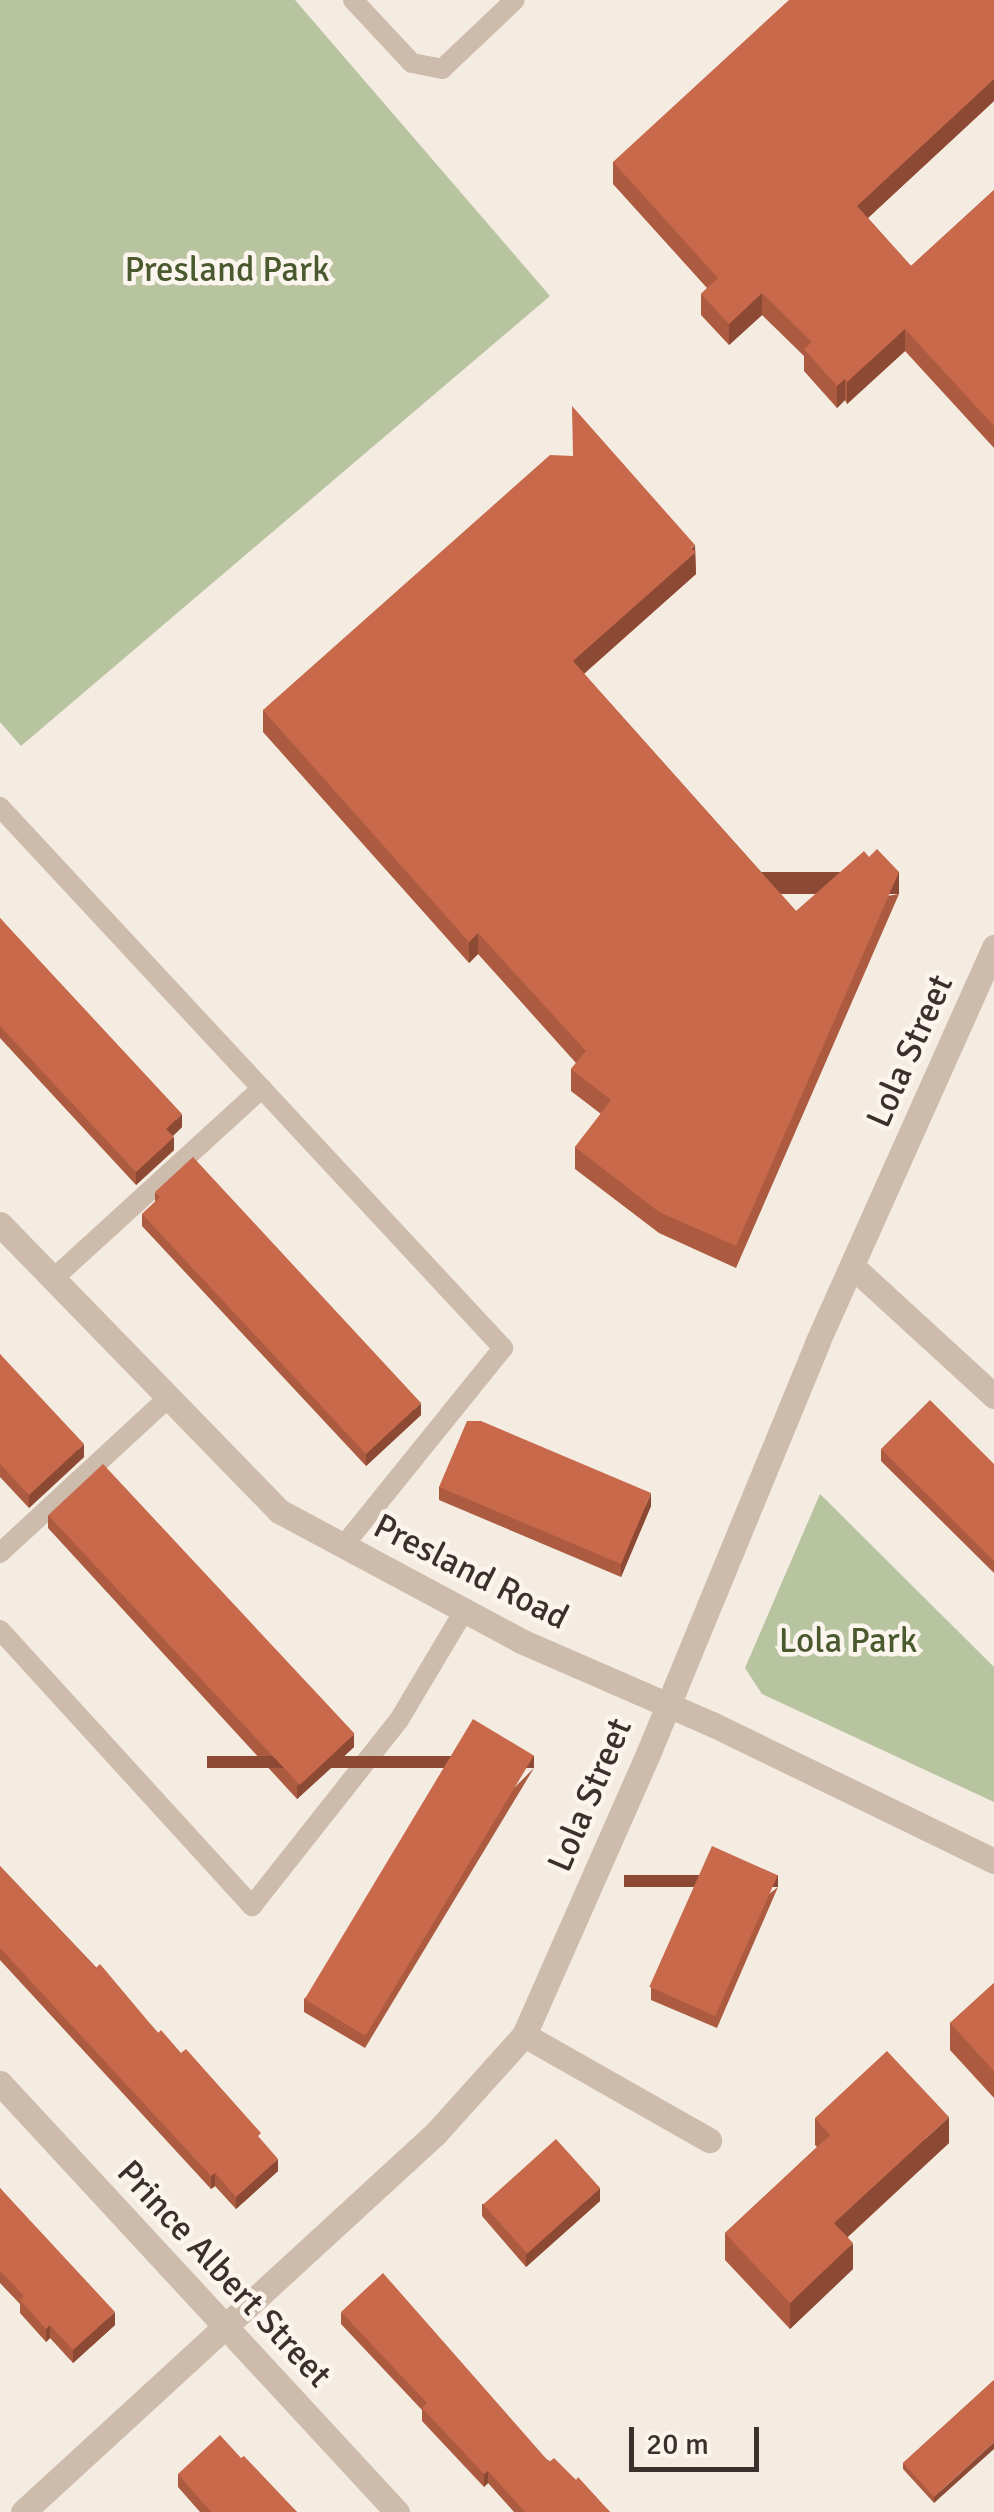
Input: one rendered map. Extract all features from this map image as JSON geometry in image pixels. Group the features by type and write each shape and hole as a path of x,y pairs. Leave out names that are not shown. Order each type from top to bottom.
{"street":[{"name":"Lola Street","path":"23,2512 435,2134 524,2034 852,1266 988,980 994,947"},
{"name":"Presland Road","path":"0,1224 278,1510 521,1641 668,1704 994,1861"},
{"path":"852,1266 994,1396"},
{"path":"524,2034 709,2140"},
{"name":"Prince Albert Street","path":"0,2084 397,2512"}],"lane":[{"path":"352,0 412,63 442,69 515,0"},
{"path":"0,807 503,1348 343,1546"},
{"path":"53,1278 262,1088"},
{"path":"0,1553 168,1398"},
{"path":"0,1630 252,1906 399,1720 464,1611"}],"green space":[{"name":"Presland Park","path":"0,0 295,0 550,296 21,746 0,722"},
{"name":"Lola Park","path":"820,1494 994,1667 994,1802 762,1694 745,1668"}],"building":[{"path":"789,0 994,0 994,79 857,206 911,266 994,190 994,426 905,329 847,382 845,379 837,386 804,349 812,342 762,293 729,324 701,294 718,278 613,162"},
{"path":"572,406 695,545 691,548 696,552 573,661 796,911 864,851 869,857 877,849 899,872 736,1246 659,1212 575,1147 611,1100 571,1069 586,1051 478,933 469,942 263,710 550,455 573,456"},
{"path":"0,918 182,1114 166,1129 174,1137 136,1172 0,1026"},
{"path":"193,1157 421,1403 366,1454 142,1214 160,1197 155,1192"},
{"path":"0,1354 84,1444 29,1495 0,1464"},
{"path":"930,1400 994,1464 994,1561 881,1449"},
{"path":"467,1421 481,1421 651,1493 621,1564 439,1487"},
{"path":"103,1464 355,1734 300,1785 48,1515"},
{"path":"473,1719 534,1756 365,2036 305,1999"},
{"path":"712,1846 778,1875 715,2016 649,1987"},
{"path":"0,1866 96,1968 100,1964 158,2033 161,2030 181,2053 186,2049 261,2133 258,2136 278,2159 236,2197 215,2173 211,2176 0,1948"},
{"path":"994,1983 994,2071 950,2023"},
{"path":"887,2051 949,2117 834,2223 853,2243 790,2303 725,2233 830,2135 815,2118"},
{"path":"556,2139 600,2188 527,2254 483,2205"},
{"path":"0,2188 115,2312 73,2350 50,2325 46,2329 20,2300 24,2296 0,2271"},
{"path":"383,2273 549,2462 554,2458 576,2480 578,2477 610,2512 525,2512 488,2471 484,2474 422,2408 427,2403 341,2312"},
{"path":"994,2380 994,2442 934,2497 903,2463"},
{"path":"220,2435 297,2512 211,2512 178,2474"}]}
